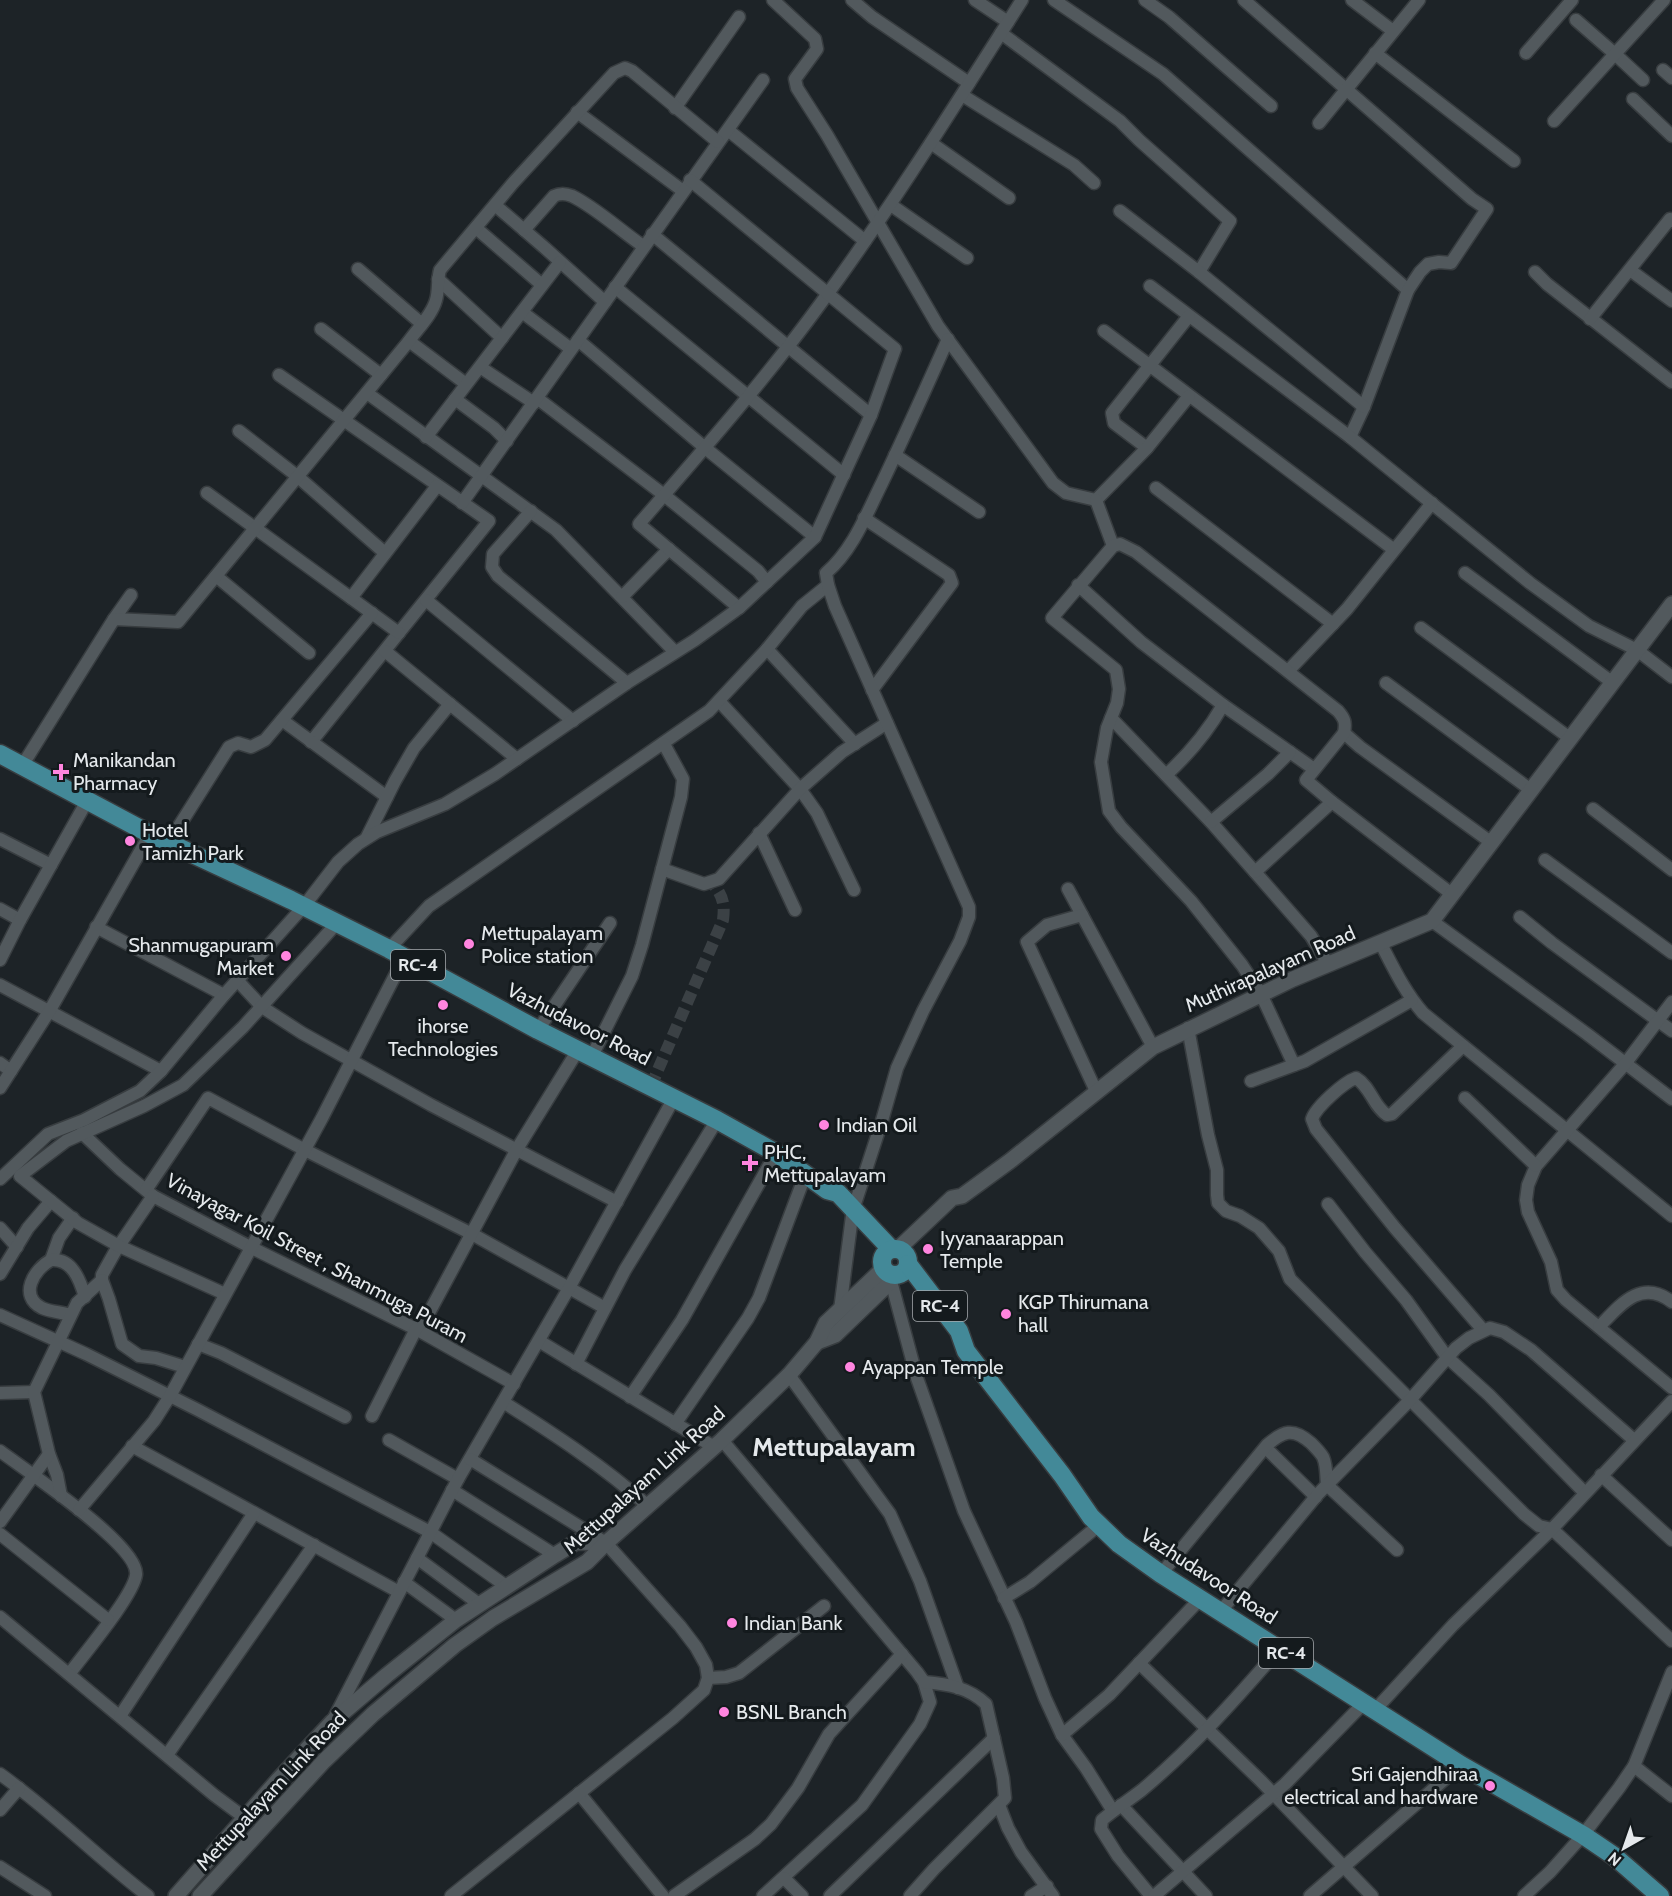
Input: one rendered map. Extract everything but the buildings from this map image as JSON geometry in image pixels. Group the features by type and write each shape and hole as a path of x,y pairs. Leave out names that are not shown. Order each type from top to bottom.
{"main road":[{"name":"Vazhudavoor Road","path":"0,754 150,834 304,906 396,953 538,1030 717,1120 776,1153 806,1173 827,1190 833,1201 853,1212 895,1262 959,1331 966,1351 1062,1475 1091,1517 1119,1544 1161,1574 1461,1765 1583,1835 1614,1856 1660,1896"}],"street":[{"path":"773,0 815,39 817,49 795,79 797,88 948,339 1053,483 1066,493 1096,500"},
{"path":"852,0 872,17 969,83"},
{"path":"975,0 1008,22"},
{"path":"739,608 639,524 749,397 828,293 891,205 1022,0"},
{"path":"1054,0 1117,44 1140,57 1181,89 1407,290"},
{"path":"1146,0 1169,17 1271,106"},
{"path":"1244,0 1472,199 1487,209 1451,264 1439,262 1428,264 1407,290 1364,407 1350,437"},
{"path":"1352,0 1394,31"},
{"path":"1319,123 1419,0"},
{"path":"1554,121 1664,0"},
{"path":"1526,53 1570,1"},
{"path":"675,108 739,17"},
{"path":"1576,20 1643,80"},
{"path":"1001,33 1120,121 1230,221 1198,272"},
{"path":"1375,54 1514,161"},
{"path":"114,619 178,622 422,324 437,298 440,270 577,112 614,73 625,68 632,71 718,142"},
{"path":"462,502 763,80"},
{"path":"962,96 1074,165 1094,183"},
{"path":"1633,99 1672,136"},
{"path":"0,1179 48,1134 84,1120 140,1091 161,1071 237,980 304,906 338,862 366,839 377,832 445,804 517,759 627,683 695,640 739,608 815,537 871,415 895,349 828,293 686,185 577,112"},
{"path":"728,129 865,241"},
{"path":"931,143 1009,198"},
{"path":"524,230 559,193 566,194 582,203 643,246"},
{"path":"495,205 605,302"},
{"path":"891,205 967,258"},
{"path":"1120,211 1364,407"},
{"path":"1590,319 1670,219 1672,221"},
{"path":"476,228 542,285"},
{"path":"652,234 787,348 871,415"},
{"path":"426,437 560,262"},
{"path":"357,269 422,324"},
{"path":"1630,270 1672,301"},
{"path":"1535,272 1547,285 1672,382"},
{"path":"438,279 502,338"},
{"path":"1150,285 1350,437 1480,543 1589,626 1637,650 1672,677"},
{"path":"615,287 844,475"},
{"path":"522,312 574,345 815,537"},
{"path":"1147,448 1114,423 1112,417 1117,406 1189,316"},
{"path":"321,329 381,375"},
{"path":"1104,331 1393,549"},
{"path":"840,1310 853,1212 897,1068 922,1011 960,941 969,917 969,907 872,690 828,585 826,573 843,555 864,518 948,339"},
{"path":"409,341 466,384"},
{"path":"480,367 535,401 664,495 758,571 767,582"},
{"path":"279,375 489,521 312,742"},
{"path":"367,393 556,530 675,652"},
{"path":"1096,500 1147,448 1189,396"},
{"path":"455,399 494,428 507,441"},
{"path":"239,431 297,476 385,553"},
{"path":"895,455 979,512"},
{"path":"351,598 437,486"},
{"path":"1156,488 1333,624"},
{"path":"207,493 399,633"},
{"path":"1096,500 1113,546"},
{"path":"1288,671 1333,624 1432,503"},
{"path":"531,512 493,554 492,567 498,576 627,683"},
{"path":"864,518 949,575 952,583 872,690"},
{"path":"1294,1065 1261,994 1242,965 1191,901 1121,827 1109,811 1101,762 1111,718 1117,703 1119,688 1116,670 1052,618 1113,546 1120,544 1136,552 1344,717 1346,723 1344,732 1306,780 1453,895"},
{"path":"622,597 669,549"},
{"path":"1465,573 1613,683"},
{"path":"216,576 309,653"},
{"path":"79,1510 153,1421 170,1396 351,1062 396,953 429,906 710,711 767,650 802,606 828,585"},
{"path":"1078,585 1141,642 1223,705 1314,769"},
{"path":"22,766 114,619 131,596"},
{"path":"426,600 573,721"},
{"path":"1672,604 1432,921 1672,1099"},
{"path":"169,842 229,747 238,743 255,747 265,740 372,613"},
{"path":"1421,628 1571,739"},
{"path":"767,650 855,744"},
{"path":"385,651 517,759"},
{"path":"1386,683 1531,790"},
{"path":"719,701 800,789 817,813 854,890"},
{"path":"366,839 414,748 450,704"},
{"path":"1166,775 1203,738 1223,705"},
{"path":"1111,718 1211,822 1311,936 1329,964"},
{"path":"282,720 387,797"},
{"path":"662,869 704,884 719,879 800,789 842,752 887,723"},
{"path":"1344,732 1360,747 1492,843"},
{"path":"372,1416 416,1329 430,1311 517,1149 585,1053 632,976 683,784 680,773 663,744"},
{"path":"1211,822 1268,774 1290,752"},
{"path":"0,960 87,801"},
{"path":"1255,872 1332,802"},
{"path":"1593,809 1672,870"},
{"path":"759,833 795,910"},
{"path":"0,1088 50,1010 150,834"},
{"path":"0,839 51,866"},
{"path":"1545,860 1672,953"},
{"path":"1068,889 1158,1044"},
{"path":"0,909 20,920"},
{"path":"1082,915 1047,925 1027,942 1096,1091"},
{"path":"1520,917 1672,1031"},
{"name":"Muthirapalayam Road","path":"895,1262 957,1206 962,1196 1158,1044 1261,994 1432,921"},
{"path":"225,1294 119,1246 73,1218 20,1176 66,1140 144,1106 183,1085 262,1006 337,923"},
{"path":"538,1030 610,923"},
{"path":"96,927 224,995"},
{"path":"1380,942 1397,977 1423,1012 1672,1216"},
{"path":"237,980 262,1006 351,1062 616,1202"},
{"path":"0,985 161,1071"},
{"path":"1251,1081 1294,1065 1328,1048 1412,1000"},
{"path":"1672,1002 1625,1064 1536,1166 1528,1185 1526,1200 1528,1212 1551,1262 1557,1290 1672,1388"},
{"path":"1185,1030 1217,1170 1218,1203 1226,1211 1240,1216 1259,1228 1279,1251 1290,1278 1524,1514 1539,1526 1552,1529 1672,1641"},
{"path":"1462,1046 1392,1114 1387,1115 1381,1111 1367,1088 1356,1078 1348,1082 1321,1106 1312,1119 1316,1129 1395,1228 1483,1330"},
{"path":"0,1063 12,1071"},
{"path":"185,1367 156,1358 139,1356 122,1344 102,1275 207,1098 472,1234 605,1308"},
{"path":"332,1722 455,1484 539,1341 674,1098"},
{"path":"1465,1098 1536,1166"},
{"path":"576,1364 625,1270 717,1120"},
{"name":"Vinayagar Koil Street , Shanmuga Puram","path":"82,1133 120,1169 150,1193 252,1248 416,1329 514,1384"},
{"path":"630,1397 682,1320 776,1153"},
{"path":"675,1424 748,1318 759,1298 806,1173"},
{"path":"0,1274 16,1247 51,1200"},
{"path":"1328,1204 1406,1300 1448,1357 1482,1388 1585,1493"},
{"path":"70,1315 40,1307 31,1295 30,1286 32,1277 42,1265 51,1260 59,1238 73,1218"},
{"path":"0,1228 16,1247"},
{"path":"51,1260 63,1263 76,1272 85,1297"},
{"path":"817,1342 835,1335 895,1262"},
{"path":"895,1262 917,1378 964,1511 1017,1622 1045,1698 1062,1735 1117,1808 1206,1896"},
{"name":"Mettupalayam Link Road","path":"200,1896 324,1761 373,1714 455,1645 493,1618 587,1562 718,1444 789,1375 817,1342 826,1323 895,1262"},
{"path":"61,1496 34,1392 77,1303 102,1280"},
{"path":"1599,1327 1616,1310 1640,1293 1660,1294 1672,1302"},
{"path":"0,1316 58,1341 170,1396 430,1532 506,1586"},
{"path":"1221,1611 1327,1485 1410,1400 1448,1357 1469,1338 1483,1330 1495,1329 1515,1338 1634,1440"},
{"path":"539,1341 675,1424 718,1444 903,1654 929,1692 930,1702 920,1724 869,1796 851,1816 763,1896"},
{"path":"198,1344 221,1353 345,1417"},
{"path":"789,1375 890,1514 920,1581 958,1688"},
{"path":"0,1393 34,1392"},
{"path":"1280,1648 1207,1728 1142,1790 1102,1820 1103,1834 1118,1856 1152,1896 1273,1795 1370,1706 1552,1529 1672,1401"},
{"path":"503,1402 586,1456 648,1506"},
{"path":"1161,1574 1267,1445 1278,1435 1288,1432 1298,1433 1316,1448 1324,1462 1327,1485 1396,1550"},
{"path":"389,1440 555,1555"},
{"path":"132,1446 314,1545 402,1587 456,1620"},
{"path":"0,1451 79,1510 122,1547 135,1568 136,1576 129,1593 70,1673"},
{"path":"1270,1452 1316,1497"},
{"path":"0,1522 49,1454"},
{"path":"451,1896 682,1710 704,1690 708,1678 706,1665 696,1647 606,1543 470,1459"},
{"path":"1601,1475 1672,1540"},
{"path":"120,1716 254,1513"},
{"path":"1004,1598 1030,1582 1100,1525"},
{"path":"0,1534 108,1620"},
{"path":"176,1896 332,1722 456,1620 576,1542 606,1543"},
{"path":"166,1755 314,1545"},
{"path":"417,1558 479,1604"},
{"path":"1062,1735 1094,1710 1201,1598"},
{"path":"708,1678 726,1677 739,1673 824,1606"},
{"path":"0,1617 245,1818"},
{"path":"674,1896 755,1839 771,1824 798,1788 829,1734 903,1654"},
{"path":"1139,1663 1207,1728 1372,1896"},
{"path":"1533,1894 1583,1835 1634,1766 1672,1672"},
{"path":"910,1896 999,1805 1005,1798 1006,1791 986,1704 978,1697 958,1688 924,1682"},
{"path":"830,1896 993,1738"},
{"path":"1310,1896 1344,1869 1461,1765"},
{"path":"1634,1766 1672,1796"},
{"path":"0,1774 148,1896"},
{"path":"0,1810 19,1788"},
{"path":"579,1792 663,1896"},
{"path":"999,1805 1021,1852 1050,1891 1031,1896"},
{"path":"0,1867 45,1896"},
{"path":"784,1878 802,1896"}],"tunnel":[{"path":"651,1086 723,920 722,900 712,883"}],"place":[{"name":"Manikandan Pharmacy","path":"61,772"},
{"name":"Hotel Tamizh Park","path":"130,841"},
{"name":"Mettupalayam Police station","path":"469,944"},
{"name":"Shanmugapuram Market","path":"286,956"},
{"name":"ihorse Technologies","path":"443,1005"},
{"name":"Indian Oil","path":"824,1125"},
{"name":"PHC, Mettupalayam","path":"750,1163"},
{"name":"Iyyanaarappan Temple","path":"928,1249"},
{"name":"KGP Thirumana hall","path":"1006,1314"},
{"name":"Ayappan Temple","path":"850,1367"},
{"name":"Indian Bank","path":"732,1623"},
{"name":"BSNL Branch","path":"724,1712"},
{"name":"Sri Gajendhiraa electrical and hardware","path":"1490,1786"}],"district":[{"name":"Mettupalayam","path":"834,1447"}]}
